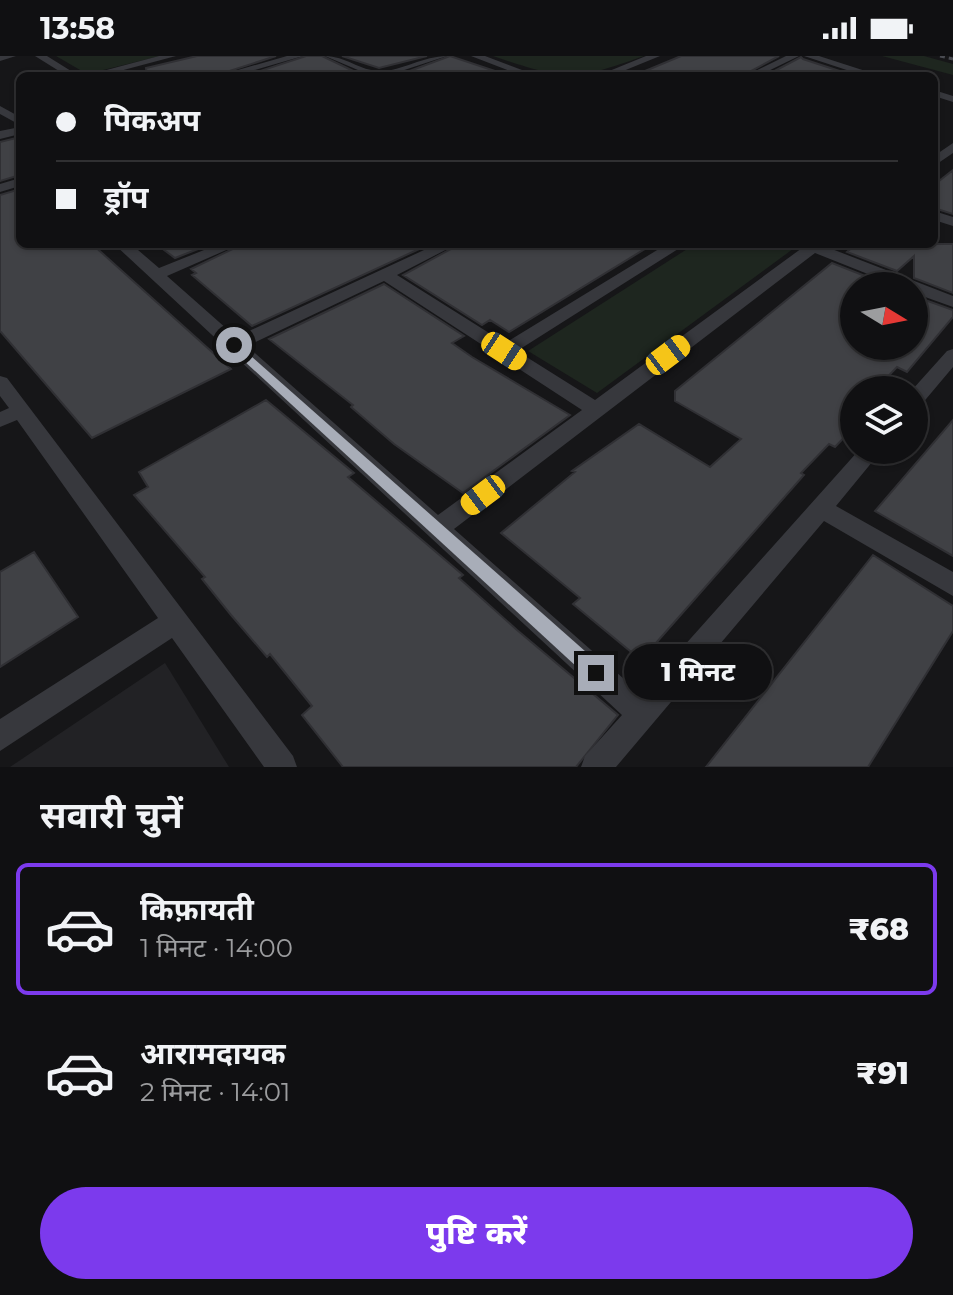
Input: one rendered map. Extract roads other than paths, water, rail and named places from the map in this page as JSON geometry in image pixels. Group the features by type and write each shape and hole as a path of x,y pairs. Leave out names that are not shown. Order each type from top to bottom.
{"street":[{"path":"0,58 11,56"},
{"path":"40,56 67,72"},
{"path":"105,72 171,56"},
{"path":"240,72 298,56"},
{"path":"330,56 371,72"},
{"path":"389,72 442,56"},
{"path":"476,56 522,72"},
{"path":"613,72 655,56"},
{"path":"759,72 794,56"},
{"path":"809,56 863,72"},
{"path":"126,248 642,714"},
{"path":"156,275 222,248"},
{"path":"234,345 440,248"},
{"path":"504,351 671,248"},
{"path":"437,529 806,248"},
{"path":"814,248 877,272"},
{"path":"385,274 596,410"},
{"path":"928,292 953,302"},
{"path":"928,389 946,374 953,355"},
{"path":"0,382 10,416 176,621 282,767"},
{"path":"596,767 859,464"},
{"path":"821,508 953,585"},
{"path":"0,736 176,621"}],"railway":[{"path":"940,56 953,59"}]}
